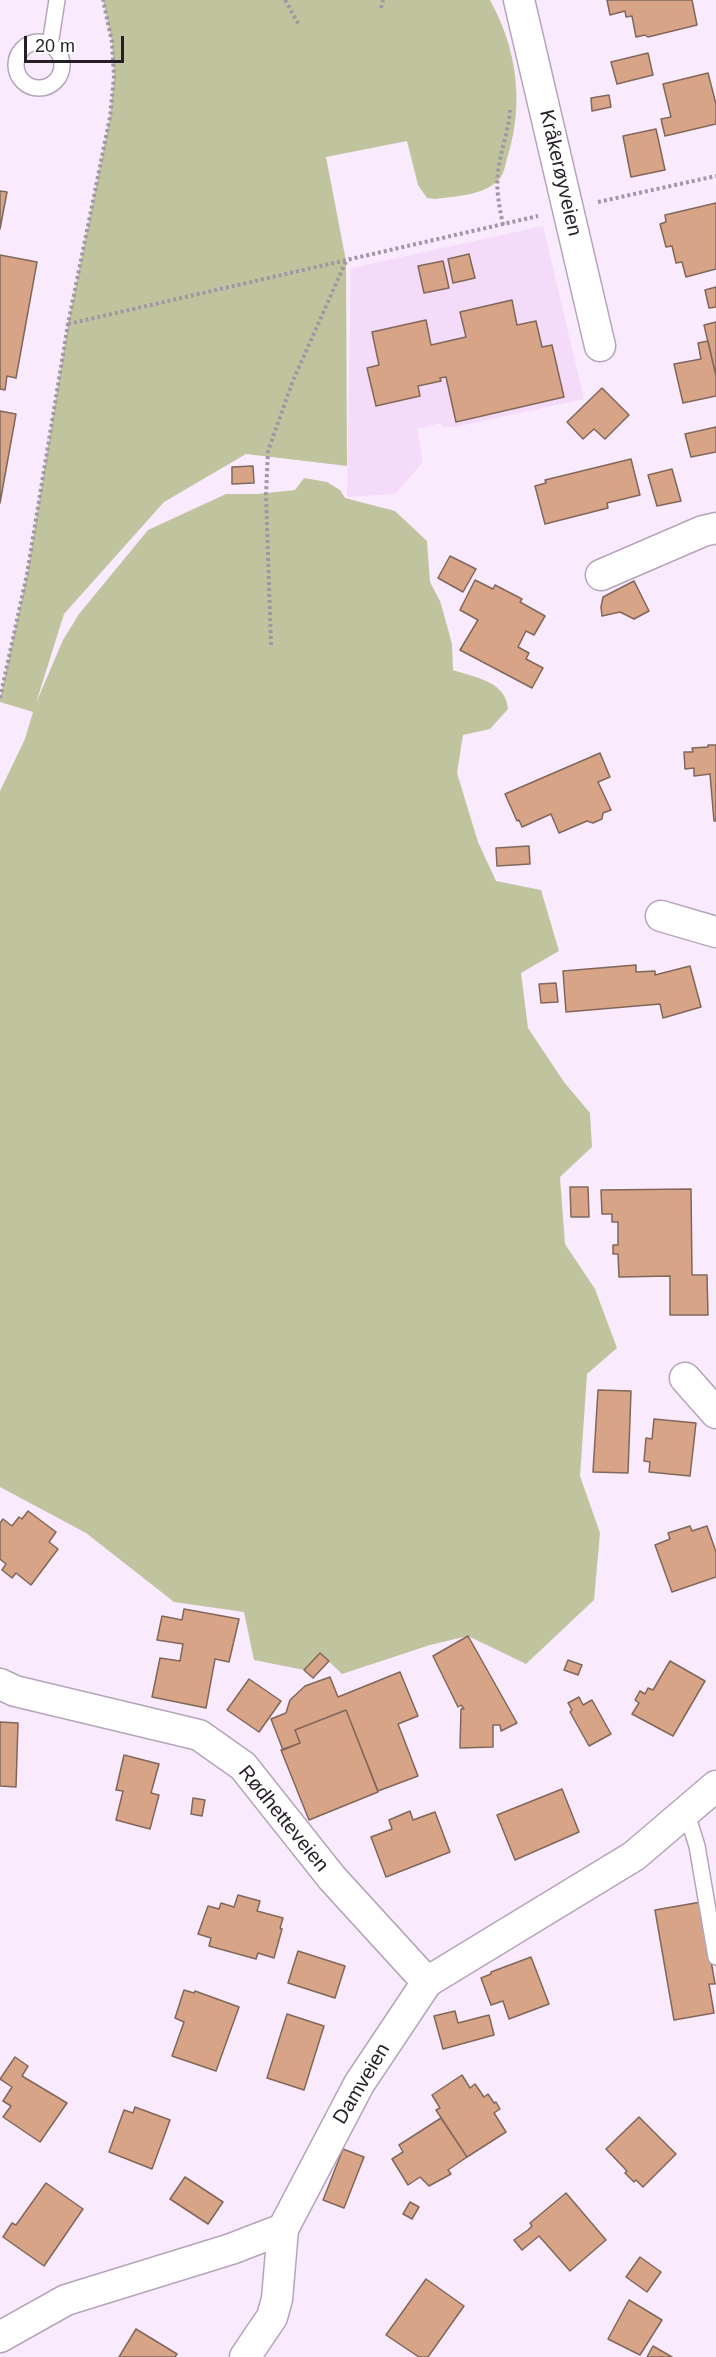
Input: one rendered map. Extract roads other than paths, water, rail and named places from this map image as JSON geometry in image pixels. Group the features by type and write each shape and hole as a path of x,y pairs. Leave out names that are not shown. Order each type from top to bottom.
{"street":[{"name":"Kråkerøyveien","path":"519,0 600,346"},
{"path":"601,575 703,531 716,528"},
{"path":"661,916 716,932"},
{"path":"685,1378 716,1413"},
{"name":"Rødhetteveien","path":"0,1684 15,1691 199,1735 243,1766 332,1878 427,1982"},
{"name":"Damveien","path":"283,2229 358,2084 427,1982 634,1856 716,1786"},
{"path":"0,2337 66,2300 231,2250 283,2229 277,2299 272,2317 245,2357"}],"lane":[{"path":"50,45 57,0"},
{"path":"686,1811 697,1846 716,1957"}]}
